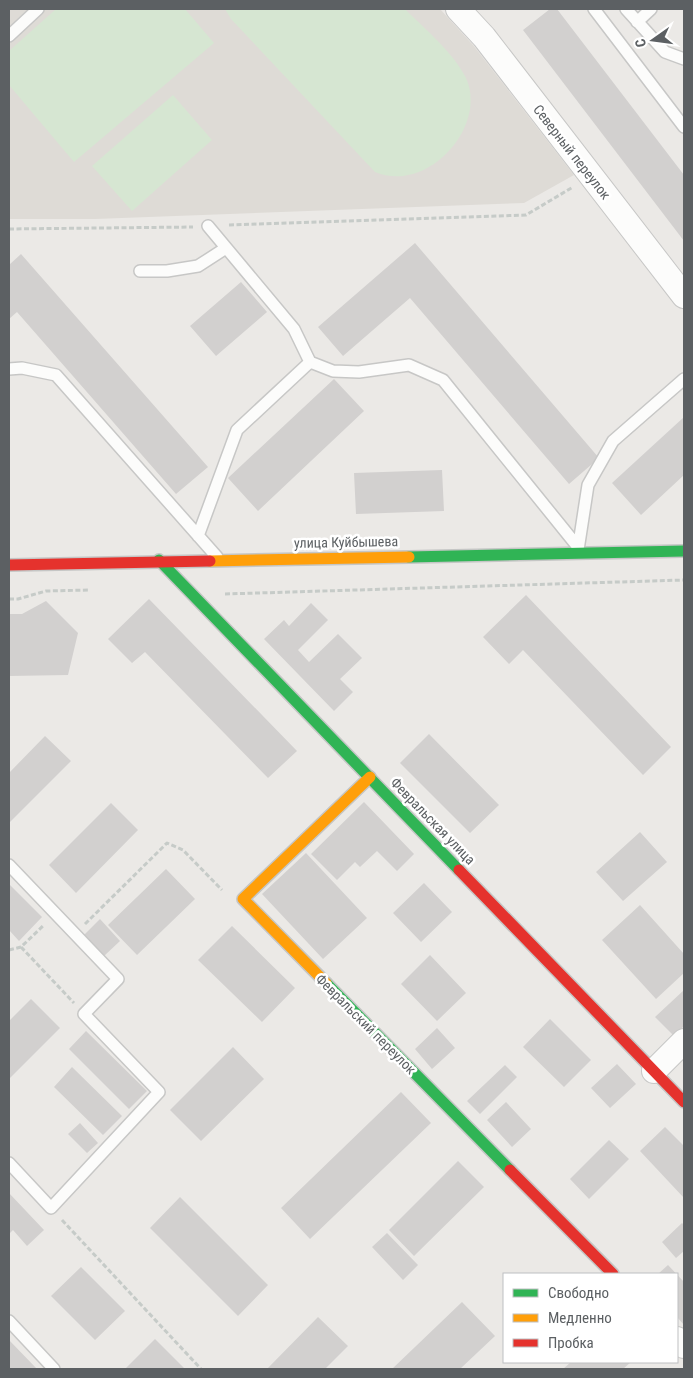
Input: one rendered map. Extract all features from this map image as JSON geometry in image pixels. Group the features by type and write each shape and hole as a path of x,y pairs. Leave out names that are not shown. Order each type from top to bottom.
{"street":[{"name":"Северный переулок","path":"458,9 484,37 684,296"},
{"name":"улица Куйбышева","path":"9,565 578,550 684,551"},
{"name":"Февральская улица","path":"160,560 684,1102"},
{"path":"243,899 370,777"},
{"name":"Февральский переулок","path":"243,899 612,1273"},
{"path":"654,1071 684,1041"}],"lane":[{"path":"9,36 38,9"},
{"path":"594,9 684,127"},
{"path":"626,9 665,52 684,58"},
{"path":"637,22 651,9"},
{"path":"208,226 294,328 310,362 333,371 359,372 409,365 443,380 578,550"},
{"path":"140,271 166,271 198,266 226,248"},
{"path":"198,536 237,430 310,362"},
{"path":"9,369 22,368 56,375 219,559"},
{"path":"578,550 588,485 613,442 684,379"},
{"path":"9,865 118,979 84,1014 159,1092 51,1208 9,1163"},
{"path":"9,1321 54,1369"}],"path":[{"path":"9,230 94,230 526,215 590,176"},
{"path":"190,591 221,594 684,580"},
{"path":"9,599 18,599 46,591 95,590"},
{"path":"76,933 167,843 183,850 228,897 243,899"},
{"path":"9,950 21,947 57,914"},
{"path":"21,947 84,1014"},
{"path":"51,1208 201,1369"}],"shaded area":[{"path":"9,9 440,9 473,45 574,175 524,203 95,219 9,219"}],"green space":[{"path":"56,9 185,9 214,43 74,162 9,85 9,51"},
{"path":"225,9 405,9 454,59 466,78 471,97 469,116 461,135 449,151 433,165 415,173 395,176 375,172 231,19"},
{"path":"173,95 212,140 132,211 92,166"}],"building":[{"path":"550,9 557,9 684,175 684,241 523,30"},
{"path":"415,243 599,458 569,484 410,298 343,356 318,327"},
{"path":"21,254 208,467 176,494 17,312 9,319 9,265"},
{"path":"241,282 267,312 216,356 190,326"},
{"path":"334,379 364,411 258,511 228,478"},
{"path":"684,417 684,475 641,515 612,483"},
{"path":"442,470 444,511 356,514 354,473"},
{"path":"526,595 671,747 643,775 523,650 509,664 483,637"},
{"path":"149,599 297,751 268,778 145,652 132,663 108,639"},
{"path":"46,601 78,633 68,675 9,676 9,614 22,614"},
{"path":"311,603 328,620 298,650 309,662 338,634 362,658 340,679 353,692 334,711 264,639 284,620 289,626"},
{"path":"429,734 499,805 470,833 400,763"},
{"path":"45,736 71,761 10,822 9,773"},
{"path":"364,802 414,854 397,871 377,851 360,867 355,862 337,880 311,854"},
{"path":"111,803 138,830 76,893 49,865"},
{"path":"640,832 667,862 623,901 596,872"},
{"path":"306,853 367,918 323,959 262,894"},
{"path":"166,869 195,899 137,955 108,925"},
{"path":"424,883 452,912 421,942 393,913"},
{"path":"9,884 42,917 19,941 9,930"},
{"path":"640,905 684,954 684,973 656,999 602,940"},
{"path":"100,919 120,941 104,956 84,935"},
{"path":"232,926 295,988 262,1022 198,960"},
{"path":"430,955 466,993 437,1021 401,984"},
{"path":"684,990 684,1026 674,1036 655,1017"},
{"path":"31,999 60,1028 9,1079 9,1021"},
{"path":"550,1019 591,1060 564,1087 523,1047"},
{"path":"437,1028 455,1048 432,1069 415,1049"},
{"path":"86,1031 147,1091 129,1109 69,1049"},
{"path":"233,1047 264,1079 201,1141 170,1110"},
{"path":"617,1064 636,1084 610,1108 591,1088"},
{"path":"505,1065 517,1077 480,1114 467,1101"},
{"path":"72,1067 122,1116 103,1135 54,1087"},
{"path":"401,1092 431,1123 310,1239 281,1208"},
{"path":"506,1102 531,1129 512,1147 487,1120"},
{"path":"80,1123 98,1143 87,1153 68,1134"},
{"path":"665,1127 684,1146 684,1198 640,1151"},
{"path":"609,1140 629,1159 589,1199 570,1179"},
{"path":"458,1161 484,1187 414,1256 389,1230"},
{"path":"9,1193 44,1230 27,1246 13,1230 9,1234"},
{"path":"180,1197 268,1285 238,1316 150,1228"},
{"path":"682,1223 684,1225 684,1251 676,1258 662,1242"},
{"path":"387,1233 418,1265 403,1280 372,1247"},
{"path":"668,1265 675,1273 659,1273"},
{"path":"81,1267 125,1311 95,1340 51,1296"},
{"path":"678,1276 684,1282 684,1325 678,1318"},
{"path":"462,1302 495,1336 460,1369 392,1369"},
{"path":"318,1317 348,1346 325,1369 267,1369"},
{"path":"155,1339 185,1369 125,1369"},
{"path":"9,1340 37,1369 9,1369"},
{"path":"570,1363 630,1363 623,1369 563,1369"}],"traffic: fast":[{"path":"409,557 684,551"},
{"path":"159,560 459,870"},
{"path":"326,983 510,1170"}],"traffic: slow":[{"path":"210,561 409,557"},
{"path":"326,983 243,899 370,777"}],"traffic: jam":[{"path":"9,565 210,561"},
{"path":"459,870 684,1102"},
{"path":"510,1170 612,1273"}]}
